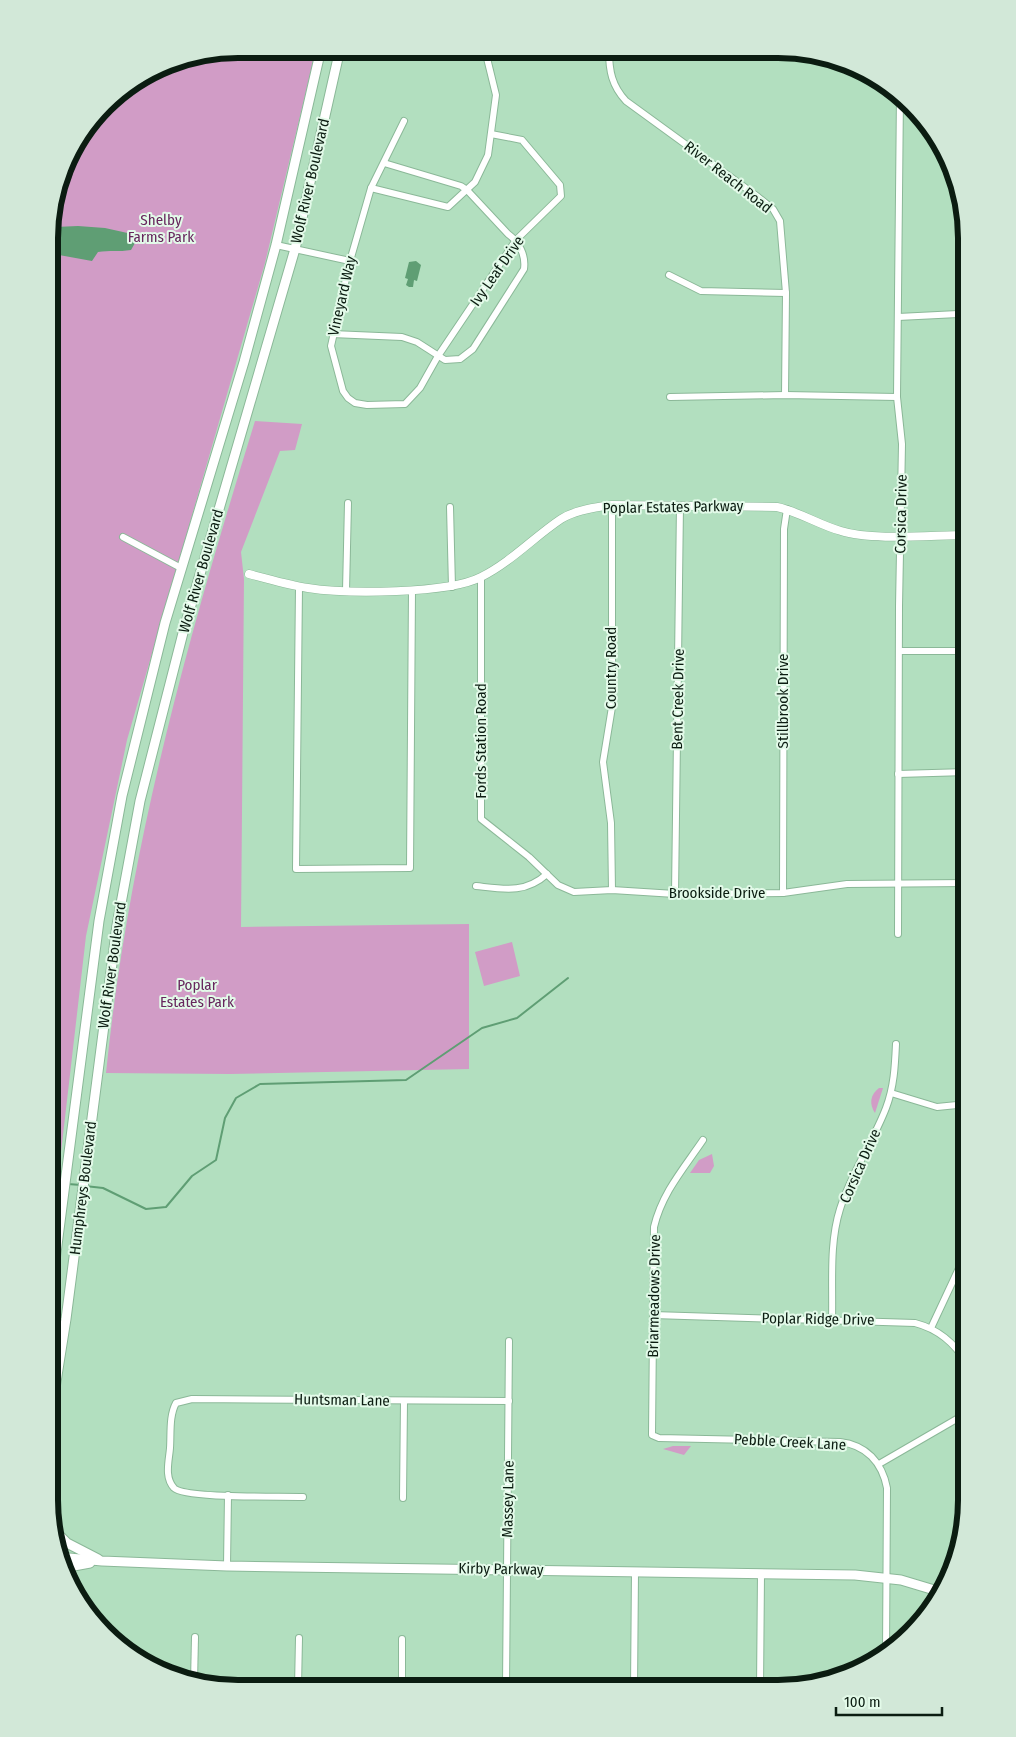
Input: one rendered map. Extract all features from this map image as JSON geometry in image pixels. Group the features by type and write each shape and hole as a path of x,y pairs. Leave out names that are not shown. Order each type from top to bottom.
{"main road":[{"name":"Wolf River Boulevard","path":"77,1096 99,921 122,796 165,623 244,362 276,245 319,58"},
{"name":"Wolf River Boulevard","path":"94,1098 117,925 140,801 187,620 295,249 338,58"},
{"name":"Humphreys Boulevard","path":"58,1241 77,1096"},
{"name":"Humphreys Boulevard","path":"58,1362 94,1098"},
{"path":"62,1538 67,1543 102,1561"},
{"name":"Kirby Parkway","path":"67,1558 228,1566 507,1568 855,1575 886,1578 934,1590"},
{"path":"71,1567 102,1561"}],"street":[{"path":"372,188 448,207 475,182 488,155 496,95 487,58"},
{"name":"River Reach Road","path":"610,58 611,77 619,94 626,101 773,209 780,221 786,293 785,395"},
{"name":"Corsica Drive","path":"898,934 902,444 897,397 900,105"},
{"name":"Vineyard Way","path":"404,121 372,188 350,261 332,334 332,350 345,395 352,401 368,405 405,404 420,388"},
{"name":"Ivy Leaf Drive","path":"420,388 438,356 516,240 561,196 562,188 522,140 491,134"},
{"path":"332,334 402,337 416,342 438,356 454,361 469,354 473,349 524,269 524,255 516,240 508,234 467,190 384,164"},
{"path":"276,245 350,261"},
{"path":"669,275 701,291 786,293"},
{"path":"898,317 958,314"},
{"path":"670,397 785,395 897,397"},
{"path":"346,591 348,503"},
{"name":"Bent Creek Drive","path":"675,894 680,505"},
{"name":"Poplar Estates Parkway","path":"249,574 299,587 346,591 452,587 481,577 525,549 562,518 588,509 612,506 770,506 787,509 841,532 864,535 958,535"},
{"name":"Country Road","path":"612,506 612,707 604,756 611,822 612,890"},
{"path":"450,507 452,587"},
{"name":"Stillbrook Drive","path":"783,893 784,538 787,509"},
{"path":"123,537 181,568"},
{"name":"Fords Station Road","path":"481,577 481,819 529,857 546,874"},
{"path":"299,587 296,869 410,868 412,590"},
{"path":"899,651 958,651"},
{"path":"898,774 958,772"},
{"path":"476,886 524,889 534,884 546,874"},
{"name":"Brookside Drive","path":"546,874 567,890 612,890 675,894 783,893 847,884 958,882"},
{"name":"Corsica Drive","path":"832,1320 833,1250 837,1221 846,1191 884,1114 891,1093 896,1044"},
{"path":"891,1093 937,1107 958,1105"},
{"name":"Briarmeadows Drive","path":"652,1435 653,1239 657,1217 669,1189 703,1140"},
{"path":"931,1328 958,1270"},
{"name":"Poplar Ridge Drive","path":"653,1315 902,1322 931,1328 951,1342 958,1352"},
{"name":"Massey Lane","path":"506,1680 509,1341"},
{"name":"Huntsman Lane","path":"228,1495 183,1493 171,1483 168,1470 172,1418 176,1403 192,1399 509,1401"},
{"path":"403,1498 404,1401"},
{"path":"886,1643 887,1488 879,1464 958,1418"},
{"name":"Pebble Creek Lane","path":"652,1435 658,1438 848,1443 864,1450 879,1464"},
{"path":"228,1566 228,1495 303,1497"},
{"path":"634,1680 635,1572"},
{"path":"760,1680 761,1574"},
{"path":"194,1674 195,1637"},
{"path":"298,1680 299,1638"},
{"path":"402,1639 402,1680"}],"green space":[{"name":"Shelby Farms Park","path":"314,58 265,263 127,740 86,936 58,1178 58,226 61,203 71,169 95,128 119,102 158,76 180,67 214,59"},
{"name":"Poplar Estates Park","path":"255,421 302,424 295,450 280,451 241,552 244,579 241,927 469,924 469,1069 230,1074 106,1073 116,989 130,906 164,743 184,663"},
{"path":"512,942 520,976 484,986 475,952"},
{"path":"879,1088 883,1088 875,1113 871,1100"},
{"path":"712,1154 714,1166 710,1173 690,1173 699,1160"},
{"path":"673,1446 691,1446 684,1455 663,1449"}],"shaded area":[{"path":"58,227 105,228 132,234 135,243 131,250 98,252 92,261 59,255"},
{"path":"416,261 421,265 417,281 414,280 413,287 409,287 406,285 408,279 405,278 409,262"}],"waterway":[{"path":"85,1186 103,1188 146,1209 166,1207 192,1176 216,1160 225,1118 236,1098 260,1084 406,1080 482,1028 517,1018 568,978"},
{"path":"68,1184 81,1185"}]}
